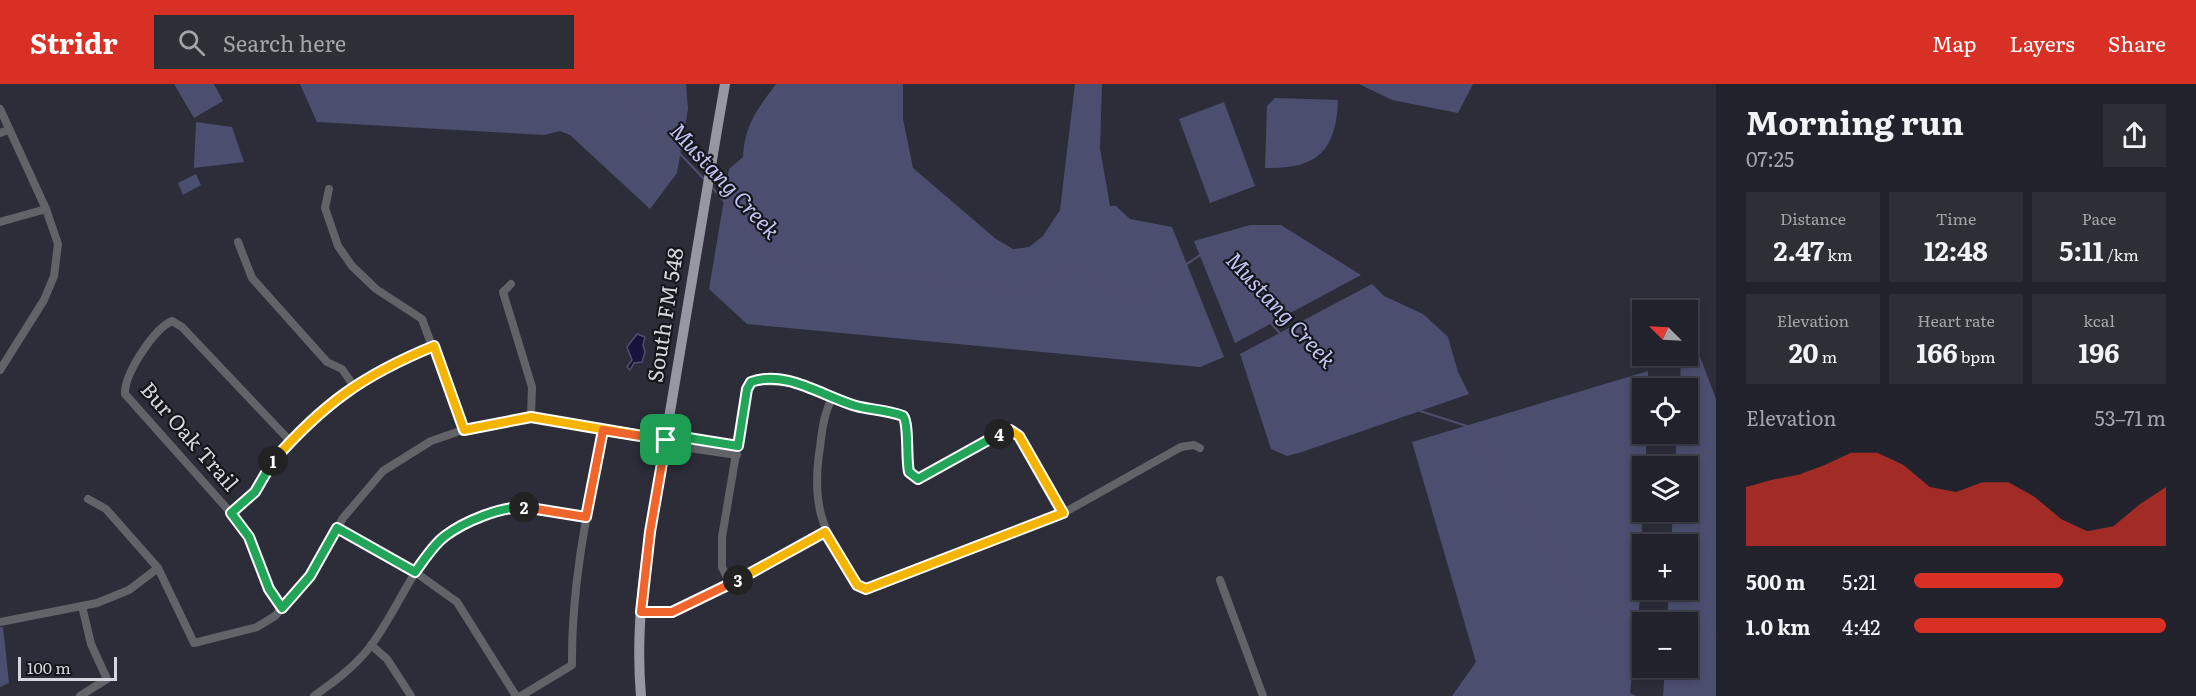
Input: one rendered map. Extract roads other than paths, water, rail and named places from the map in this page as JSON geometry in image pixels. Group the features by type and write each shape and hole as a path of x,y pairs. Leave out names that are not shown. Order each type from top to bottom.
{"main road":[{"name":"South FM 548","path":"641,696 639,665 641,612 650,532 725,84"}],"street":[{"path":"0,109 46,209 58,244 54,276 44,300 0,369"},
{"path":"0,134 9,130"},
{"path":"329,189 325,208 338,246 347,260 376,289 422,319 464,430"},
{"path":"0,222 46,209"},
{"path":"238,242 252,278 327,362 342,369 353,385"},
{"path":"511,284 503,292 532,387 531,417"},
{"name":"Bur Oak Trail","path":"282,608 269,589 249,537 231,513 125,394 124,382 161,326 172,321 182,327 290,441"},
{"path":"231,513 255,492 272,462 290,441 353,385 398,361 434,346"},
{"path":"730,584 722,567 721,548 747,389 751,382 761,380 796,383 832,398 897,413 906,418 906,455 909,472 914,478 921,478 1006,430 1013,431 1019,436 1063,513"},
{"path":"832,398 824,418 816,473 816,495 825,532 857,585 862,589 1019,532 1063,513 1181,447 1194,445 1200,448"},
{"path":"88,499 106,509 158,568 194,643 257,627 275,616 310,576 337,528 383,471 432,441 464,430 531,417 666,440 675,446 737,450"},
{"path":"520,696 572,665 572,628 586,517 603,430"},
{"path":"314,696 336,681 371,645 415,572 444,537 466,524 512,507 586,517"},
{"path":"337,528 415,572 457,602 516,696"},
{"path":"641,612 672,612 730,584 825,532"},
{"path":"0,622 97,603 129,590 158,568"},
{"path":"1220,580 1263,696"},
{"path":"80,696 107,679 92,644 82,606"},
{"path":"371,645 387,659 411,696"}],"waterway":[{"name":"Mustang Creek","path":"600,84 621,92 705,180"},
{"name":"Mustang Creek","path":"711,186 767,252 817,270 922,277 1019,292 1074,265 1135,299 1206,251 1321,379 1476,429 1511,496 1544,535 1587,614 1632,620"},
{"name":"Mustang Creek","path":"1698,629 1711,631 1716,640"}]}
